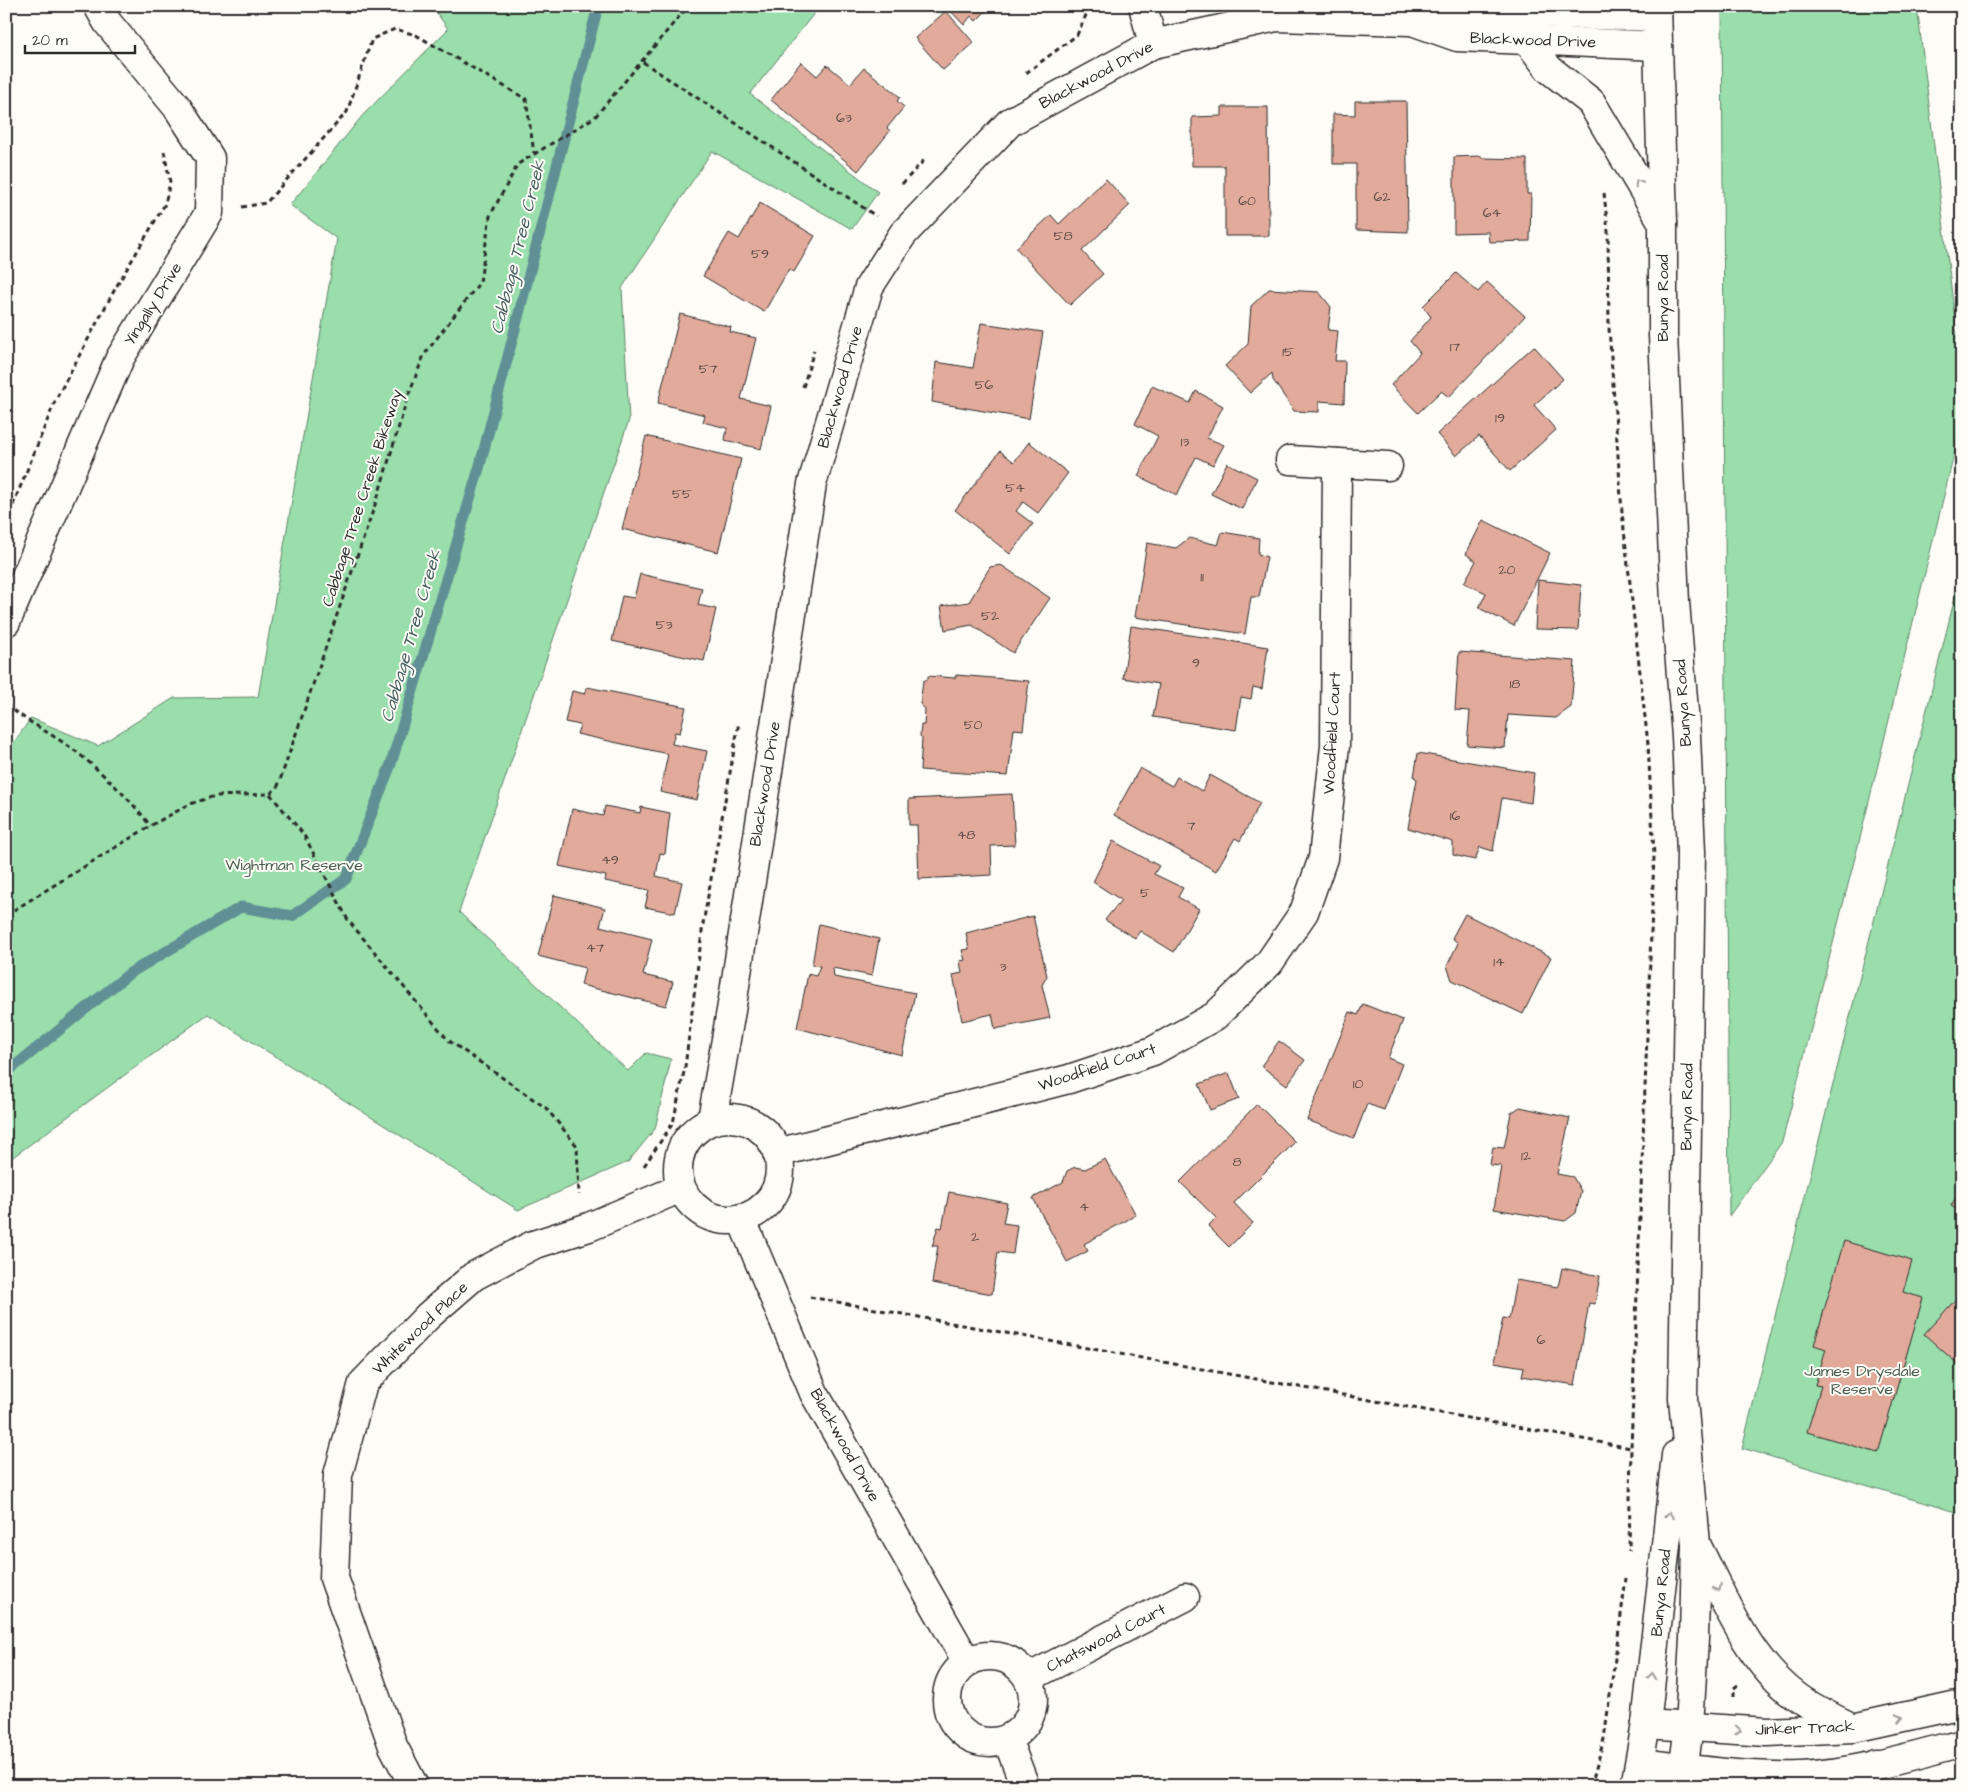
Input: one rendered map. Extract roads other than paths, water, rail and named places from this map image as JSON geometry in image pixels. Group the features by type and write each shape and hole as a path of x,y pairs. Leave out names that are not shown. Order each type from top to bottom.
{"street":[{"name":"Yingally Drive","path":"6,622 120,358 209,213 210,158 177,107 107,22 98,6"},
{"path":"1143,6 1153,44"},
{"name":"Blackwood Drive","path":"712,1120 733,998 812,484 869,287 904,234 1010,122 1153,44 1276,17 1410,21 1460,11 1531,9 1657,12"},
{"name":"Bunya Road","path":"1638,1774 1646,1724 1683,1399 1690,852 1686,736 1675,602 1664,354 1663,224 1657,12"},
{"name":"Blackwood Drive","path":"1410,21 1457,37 1658,46"},
{"path":"1528,40 1549,69 1591,102 1663,224"},
{"path":"1290,460 1388,466"},
{"name":"Woodfield Court","path":"777,1153 1069,1079 1154,1051 1214,1016 1269,963 1304,912 1323,858 1335,746 1337,463"},
{"path":"728,1117 744,1119 770,1138 777,1153 780,1169 777,1186 769,1200 756,1212 741,1218 727,1220 701,1212 690,1202 682,1188 678,1172 679,1156 686,1140 698,1128 712,1120 728,1117"},
{"name":"Whitewood Place","path":"414,1786 393,1746 334,1578 338,1475 363,1383 428,1316 474,1276 533,1245 588,1227 682,1188"},
{"name":"Blackwood Drive","path":"741,1218 814,1393 968,1662"},
{"name":"Bunya Road","path":"1682,1777 1689,1727 1694,1639 1696,1544 1683,1399"},
{"path":"1696,1544 1752,1650 1778,1681 1812,1706 1852,1728"},
{"name":"Chatswood Court","path":"1028,1678 1184,1597"},
{"path":"980,1657 1001,1658 1019,1667 1028,1678 1032,1691 1033,1705 1029,1719 1021,1730 1007,1739 996,1743 982,1742 968,1737 956,1727 949,1714 947,1700 949,1685 956,1672 968,1662 980,1657"},
{"name":"Jinker Track","path":"1646,1724 1767,1732 1852,1728 1962,1704"},
{"path":"1007,1739 1025,1786"},
{"path":"1638,1774 1682,1777 1749,1774 1802,1776 1876,1764 1962,1743"},
{"path":"1851,1786 1876,1764"}],"waterway":[{"name":"Cabbage Tree Creek","path":"6,1073 130,973 241,907 292,916 346,879 391,764 480,465 598,6"}],"park label":[{"name":"Wightman Reserve","path":"294,865"},
{"name":"James Drysdale Reserve","path":"1862,1380"}]}
